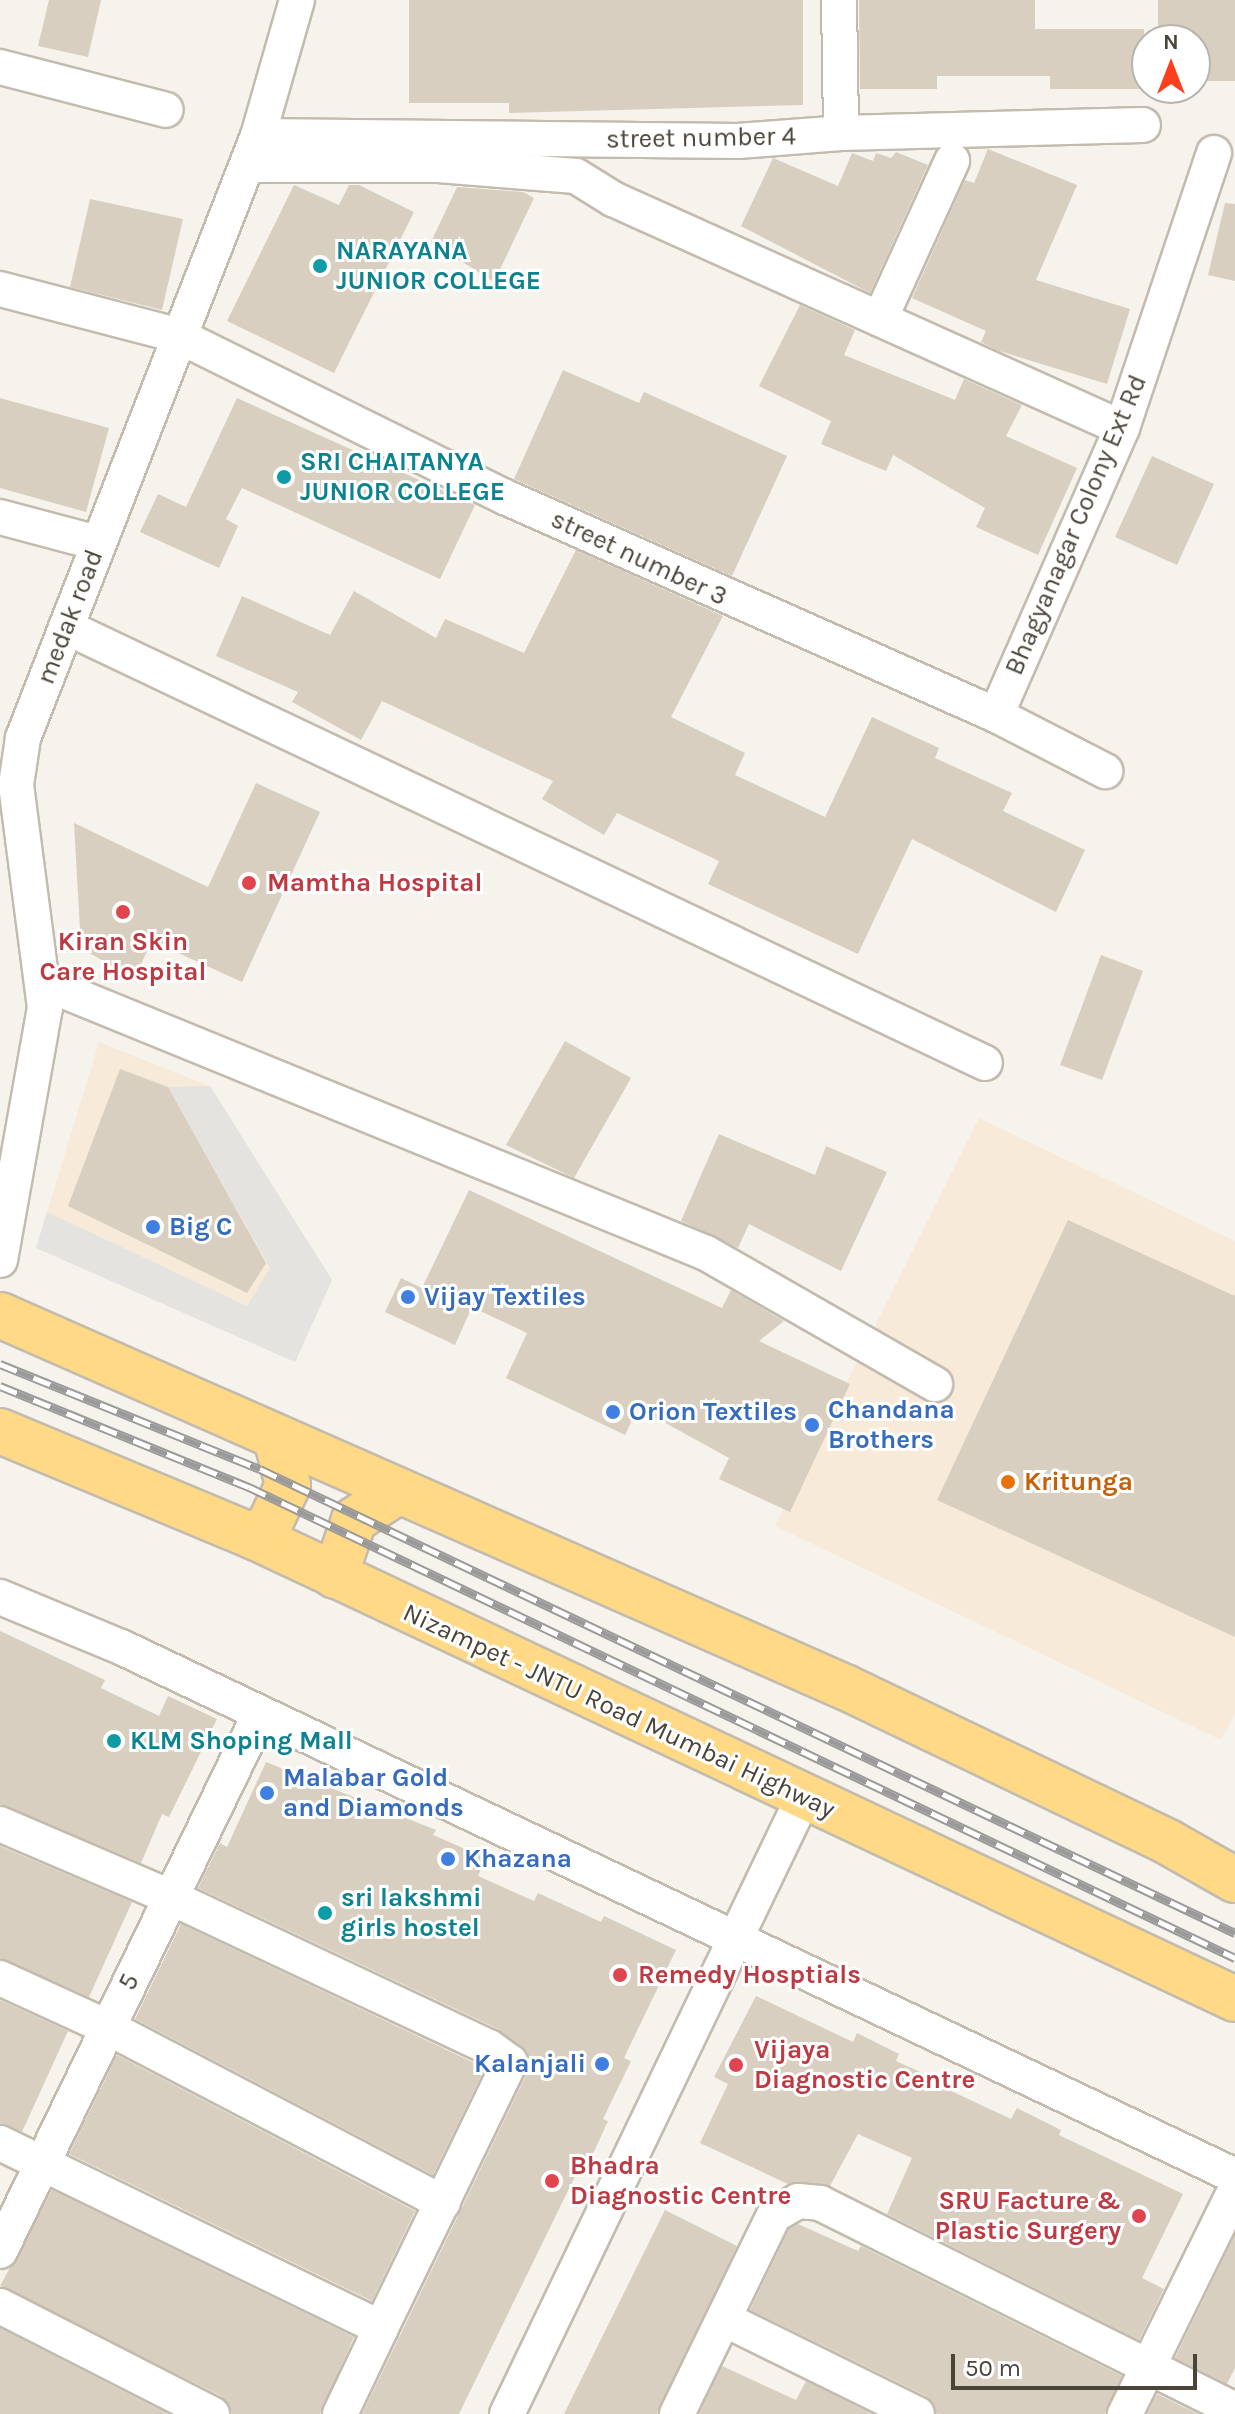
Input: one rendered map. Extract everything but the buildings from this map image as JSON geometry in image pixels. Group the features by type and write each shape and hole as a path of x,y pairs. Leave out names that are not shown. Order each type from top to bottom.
{"highway":[{"path":"0,1315 396,1493 847,1688 1168,1842 1235,1880"},
{"name":"Nizampet - JNTU Road Mumbai Highway","path":"0,1431 255,1537 803,1798 1235,1999"},
{"path":"255,1537 270,1523 288,1485 276,1438"},
{"path":"335,1576 354,1520 396,1493"}],"street":[{"name":"medak road","path":"0,1260 38,1066 45,1008 8,782 177,335 252,151 297,0"},
{"path":"839,0 841,133"},
{"path":"0,67 166,110"},
{"name":"street number 4","path":"252,151 738,141 841,133 1143,125"},
{"path":"252,151 576,176 613,199 1122,428"},
{"name":"Bhagyanagar Colony Ext Rd","path":"996,715 1122,428 1214,153"},
{"path":"880,319 952,161"},
{"name":"street number 3","path":"0,289 177,335 505,497 996,715 1105,771"},
{"path":"0,517 98,543"},
{"path":"66,627 985,1063"},
{"path":"42,982 706,1253 935,1384"},
{"path":"0,1597 121,1647 1235,2176"},
{"name":"5","path":"0,2251 260,1714"},
{"path":"507,2414 803,1798"},
{"path":"0,1824 170,1897 489,2047 510,2062 340,2414"},
{"path":"0,1978 107,2027 443,2203"},
{"path":"0,2143 381,2328"},
{"path":"1125,2414 1235,2190"},
{"path":"677,2414 774,2215 798,2201 820,2203 1147,2369 1235,2410"},
{"path":"0,2306 212,2414"},
{"path":"724,2319 917,2414"}],"shaded area":[{"path":"99,1042 210,1086 332,1280 295,1362 36,1248"},
{"path":"210,1086 332,1280 295,1362 36,1248 47,1212 247,1306 270,1268 168,1087"},
{"path":"979,1118 1235,1241 1235,1714 1221,1740 775,1526"}],"railway":[{"path":"0,1364 260,1469 1235,1933"},
{"path":"0,1386 249,1487 1235,1958"}],"place":[{"name":"NARAYANA JUNIOR COLLEGE","path":"320,266"},
{"name":"SRI CHAITANYA JUNIOR COLLEGE","path":"284,477"},
{"name":"Mamtha Hospital","path":"249,883"},
{"name":"Kiran Skin Care Hospital","path":"123,912"},
{"name":"Big C","path":"153,1227"},
{"name":"Vijay Textiles","path":"408,1297"},
{"name":"Orion Textiles","path":"613,1412"},
{"name":"Chandana Brothers","path":"812,1425"},
{"name":"Kritunga","path":"1008,1482"},
{"name":"KLM Shoping Mall","path":"114,1741"},
{"name":"Malabar Gold and Diamonds","path":"267,1793"},
{"name":"Khazana","path":"448,1859"},
{"name":"sri lakshmi girls hostel","path":"325,1913"},
{"name":"Remedy Hosptials","path":"620,1975"},
{"name":"Kalanjali","path":"602,2064"},
{"name":"Vijaya Diagnostic Centre","path":"736,2065"},
{"name":"Bhadra Diagnostic Centre","path":"552,2181"},
{"name":"SRU Facture & Plastic Surgery","path":"1139,2216"}]}
